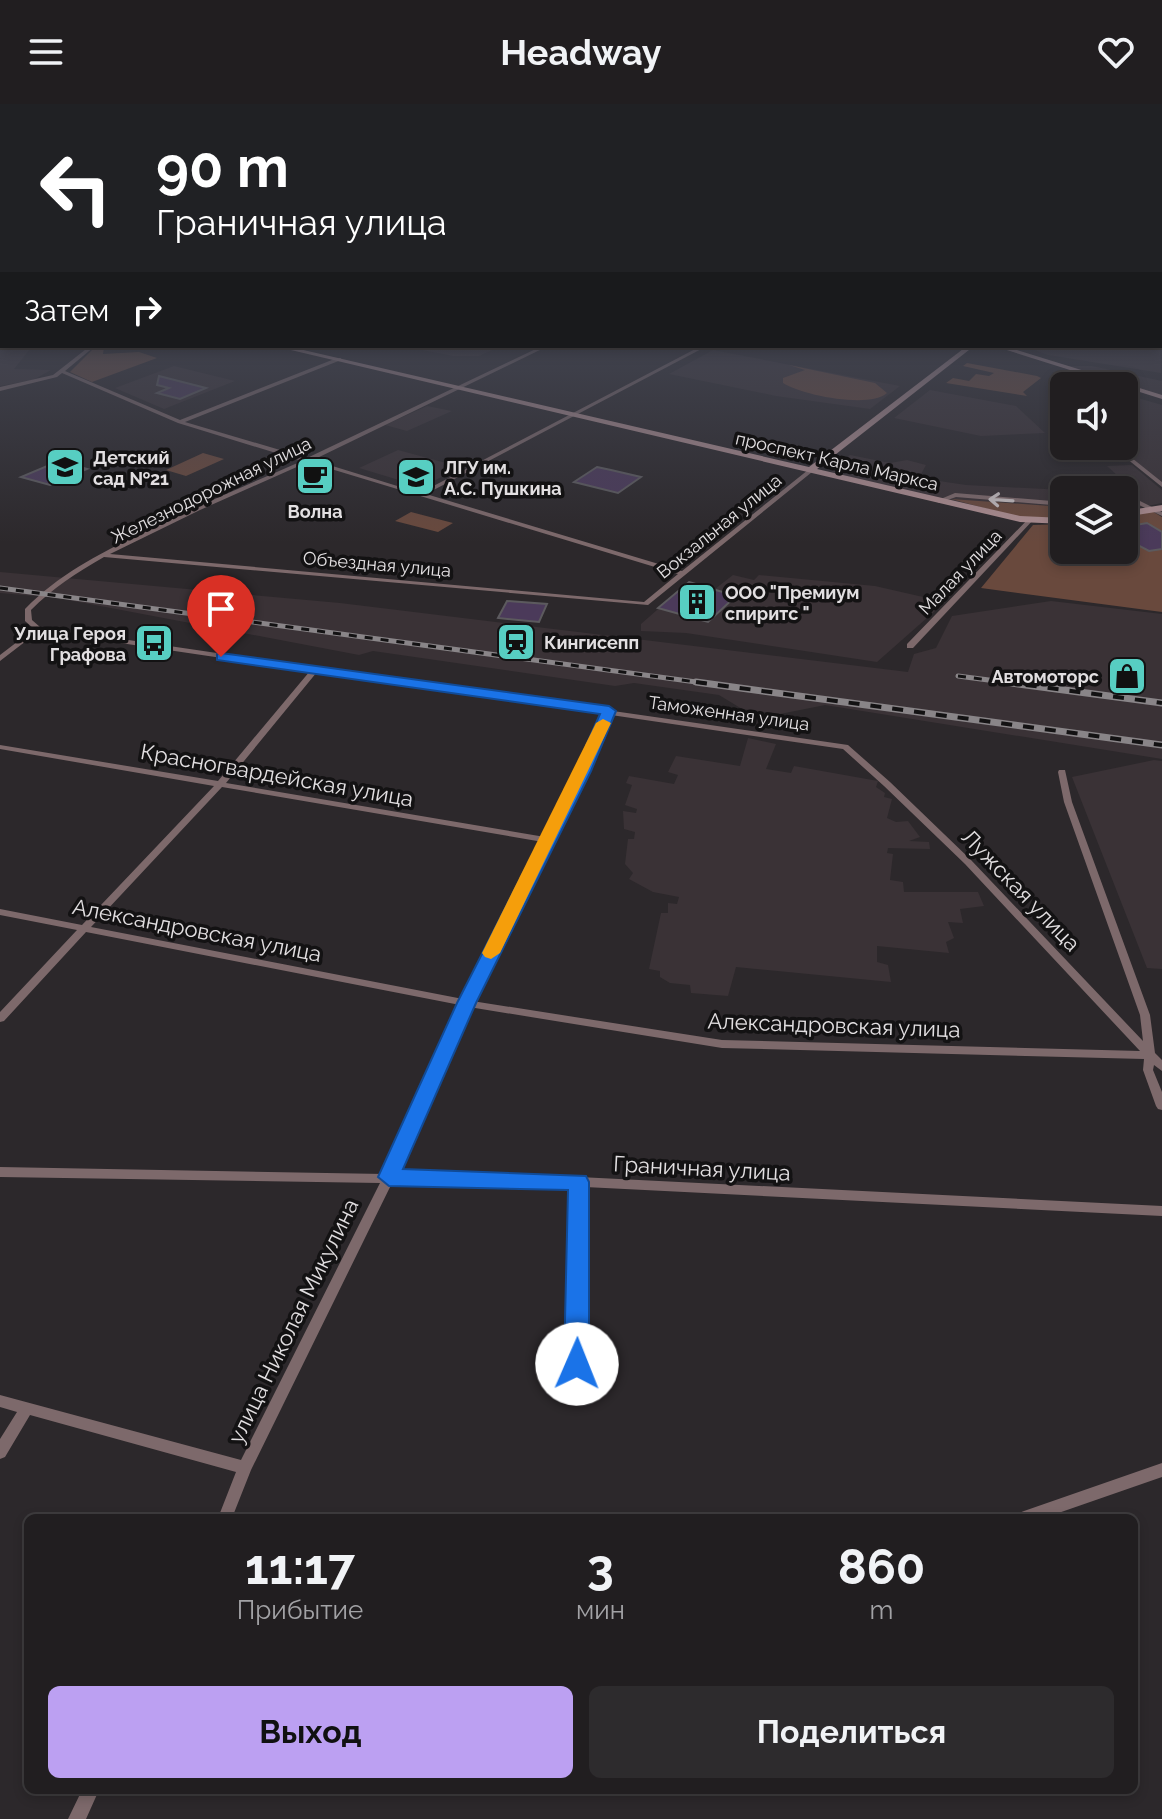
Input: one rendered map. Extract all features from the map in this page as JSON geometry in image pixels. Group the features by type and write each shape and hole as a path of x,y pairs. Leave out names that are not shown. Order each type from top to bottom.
{"main road":[{"name":"проспект Карла Маркса","path":"438,383 940,500 1031,520 1050,520"},
{"path":"811,470 923,383"},
{"path":"1114,383 1162,398"},
{"path":"1138,391 1162,398"}],"street":[{"path":"0,389 22,383"},
{"path":"89,383 180,422 684,574"},
{"path":"180,422 279,383"},
{"name":"Железнодорожная улица","path":"38,629 29,621 27,610 35,597 106,556 469,383"},
{"path":"422,494 637,383"},
{"path":"1131,460 1162,485"},
{"name":"Вокзальная улица","path":"646,604 811,470"},
{"path":"940,500 955,495 1050,503"},
{"path":"1156,508 1162,514"},
{"name":"Малая улица","path":"910,646 1031,520"},
{"name":"Объездная улица","path":"106,556 646,604"},
{"path":"0,659 38,629"},
{"name":"Таможенная улица","path":"38,629 845,747"},
{"path":"0,1018 221,783 316,669"},
{"name":"улица Николая Микулина","path":"227,1514 245,1468 389,1177 466,1003 609,711"},
{"name":"Красногвардейская улица","path":"0,747 548,840"},
{"name":"Лужская улица","path":"845,747 887,781 1162,1067"},
{"path":"1062,772 1068,802 1145,1015 1150,1055 1148,1070 1162,1106"},
{"name":"Александровская улица","path":"0,912 466,1003 722,1044 1150,1055"},
{"name":"Граничная улица","path":"0,1172 579,1182 1162,1211"},
{"path":"577,1364 579,1182"},
{"path":"0,1401 245,1468"},
{"path":"0,1452 27,1408"},
{"path":"1036,1514 1162,1470"},
{"path":"77,1819 89,1794"}],"shaded area":[{"path":"128,383 230,383 164,409 115,388"},
{"path":"713,383 885,383 900,386 870,409 776,396"},
{"path":"783,383 875,383 887,393 878,398 851,400 792,388"},
{"path":"946,383 1035,383 1023,392 1027,396"},
{"path":"1138,383 1162,383 1162,397 1138,390"},
{"path":"930,390 1016,406 1045,433 981,436 894,418"},
{"path":"1138,398 1162,405 1162,482 1134,460 1138,460"},
{"path":"427,406 452,411 407,431 385,425"},
{"name":"ЛГУ им. А.С. Пушкина","path":"398,450 461,467 422,487 359,468"},
{"path":"203,453 224,459 186,476 166,470"},
{"path":"850,455 890,463 907,460 926,465 919,478 966,485 1050,489 1050,518 976,508 831,472"},
{"path":"1132,465 1162,490 1162,503 1138,508 1138,476 1118,476 1107,466"},
{"path":"951,499 1050,506 1050,519 1021,518"},
{"path":"1152,511 1162,517 1162,612 981,588 1033,525 1050,524 1050,564 1138,564 1138,514"},
{"path":"411,512 453,523 438,532 395,521"},
{"path":"0,572 340,603 908,672 914,654 936,648 952,616 1051,601 1162,614 1162,759 825,705 780,714 742,709 719,695 634,683 615,686 373,651 359,655 58,598 0,593"},
{"path":"733,575 754,580 759,575 875,586 945,602 877,662 686,633 641,631 641,624 689,582 715,589"},
{"path":"748,738 776,744 766,769 791,773 794,766 878,781 876,787 885,793 884,797 892,799 887,818 896,822 908,821 920,837 909,841 929,842 930,849 888,848 887,853 893,854 890,880 903,882 904,892 978,892 984,906 960,909 963,923 948,922 954,938 946,942 949,953 877,946 877,962 888,965 891,982 736,967 728,996 691,993 690,985 670,983 660,977 660,971 649,969 661,913 668,913 668,903 677,904 679,897 653,892 629,879 633,873 625,864 628,839 634,839 635,832 624,829 623,811 636,813 637,809 625,805 632,785 626,783 629,776 674,784 678,775 668,772 676,756 740,766"},
{"path":"1162,761 1162,969 1147,968 1072,777"}],"building":[{"path":"187,383 206,388 180,399 157,393 169,388 157,385"},
{"path":"59,461 87,469 50,485 21,477"},
{"path":"597,467 641,477 618,493 574,482"},
{"path":"1147,523 1162,532 1162,549 1149,551 1138,545 1138,525"},
{"name":"ООО \"Премиум спиритс \"","path":"689,582 736,596 708,622 658,608"},
{"path":"507,601 547,604 539,622 498,618"}],"railway":[{"path":"0,588 711,684"},
{"path":"958,676 1019,684"},
{"path":"696,682 1162,745"},
{"path":"1004,682 1162,703"}],"slow traffic":[{"path":"491,953 583,771 603,723"}],"place":[{"name":"Детский сад №21","path":"65,467"},
{"name":"Волна","path":"315,476"},
{"name":"ЛГУ им. А.С. Пушкина","path":"416,477"},
{"name":"ООО \"Премиум спиритс \"","path":"697,602"},
{"name":"Кингисепп","path":"516,642"},
{"name":"Улица Героя Графова","path":"154,643"},
{"name":"Автомоторс","path":"1127,676"}],"route":[{"path":"221,657 609,711 583,771 466,1003 389,1177 579,1182 577,1364"}]}
